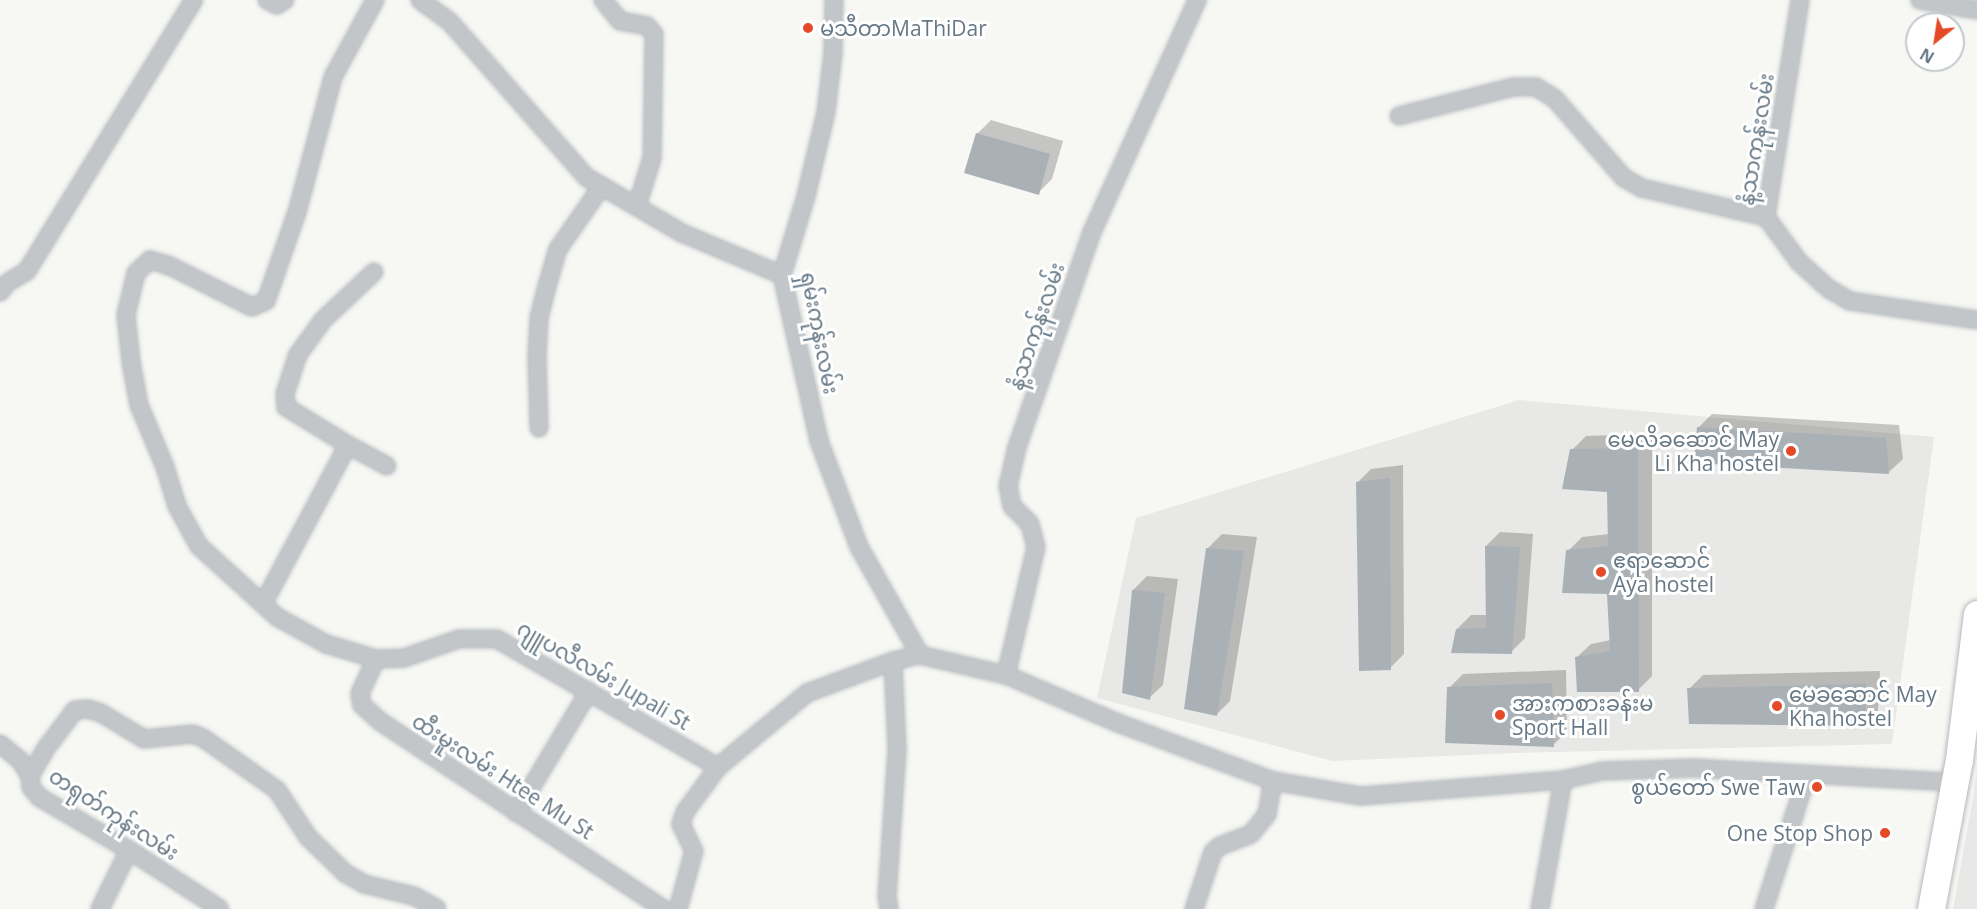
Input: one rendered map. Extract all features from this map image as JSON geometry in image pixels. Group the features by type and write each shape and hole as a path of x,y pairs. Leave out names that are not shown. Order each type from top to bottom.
{"main road":[{"path":"1931,909 1954,782 1977,614"}],"street":[{"path":"0,292 7,283 27,271 194,0"},
{"path":"267,0 277,4 285,0"},
{"name":"ဂျူပလီလမ်း Jupali St","path":"375,0 333,77 297,212 266,301 252,307 170,266 150,260 136,273 126,315 131,362 139,405 165,467 177,506 199,546 277,617 326,644 376,659 404,658 459,639 497,639 718,767"},
{"path":"421,0 450,22 586,177 682,233 782,275"},
{"path":"603,0 620,21 647,26 654,34 652,158 637,206"},
{"name":"ရှမ်းကုန်းလမ်း","path":"834,0 833,53 826,112 806,196 782,275 819,441 859,547 920,655"},
{"name":"နံ့သာကုန်းလမ်း","path":"1006,675 1036,547 1030,524 1012,506 1008,486 1016,450 1092,232 1197,0"},
{"name":"နံ့သာကုန်းလမ်း","path":"1800,0 1766,217 1799,262 1829,289 1850,301 1977,320"},
{"path":"1920,0 1977,10"},
{"path":"1400,116 1514,87 1536,87 1555,99 1624,177 1642,188 1766,217"},
{"path":"539,428 537,356 539,318 548,283 558,249 602,186"},
{"path":"374,272 324,320 310,338 297,357 285,394 286,407 387,466"},
{"path":"263,604 348,445"},
{"path":"678,909 694,851 681,824 685,812 718,767 807,693 893,661 920,655 1006,675 1118,723 1273,781 1362,796 1563,780 1602,771 1693,768 1954,782"},
{"name":"ထီးမူးလမ်း Htee Mu St","path":"376,659 360,694 362,705 381,722 664,909"},
{"path":"889,909 887,897 897,749 893,661"},
{"path":"516,813 589,691"},
{"path":"30,776 47,747 75,710 88,709 101,713 144,739 193,734 203,738 277,790 308,837 345,873 364,884 414,896 437,909"},
{"name":"တရုတ်ကုန်းလမ်း","path":"0,744 20,760 30,776 31,787 39,797 129,850 220,909"},
{"path":"1764,909 1807,775"},
{"path":"1540,909 1563,780"},
{"path":"1194,909 1213,852 1220,846 1251,834 1267,814 1273,781"},
{"path":"100,909 129,850"}],"shaded area":[{"path":"1519,400 1934,437 1892,744 1514,753 1332,761 1097,698 1136,518"},
{"path":"1977,769 1977,909 1953,909 1973,798"}],"building":[{"path":"976,133 1050,154 1039,195 964,173"},
{"name":"မေလိခဆောင် May Li Kha hostel","path":"1697,427 1886,438 1889,474 1694,463"},
{"name":"ဧရာဆောင် Aya hostel","path":"1638,448 1639,692 1577,692 1575,657 1610,651 1607,594 1562,593 1566,550 1608,546 1607,492 1562,489 1570,449"},
{"path":"1390,478 1391,670 1359,671 1356,482"},
{"path":"1485,546 1520,547 1512,654 1451,653 1456,629 1486,628"},
{"path":"1206,548 1244,551 1217,716 1184,709"},
{"path":"1132,590 1165,593 1150,700 1122,693"},
{"name":"အားကစားခန်းမ Sport Hall","path":"1552,683 1554,747 1445,743 1447,687"},
{"name":"မေခဆောင် May Kha hostel","path":"1866,684 1865,726 1689,724 1687,688"}],"place":[{"name":"မသီတာMaThiDar","path":"808,28"},
{"name":"မေလိခဆောင် May Li Kha hostel","path":"1791,451"},
{"name":"ဧရာဆောင် Aya hostel","path":"1601,572"},
{"name":"မေခဆောင် May Kha hostel","path":"1777,706"},
{"name":"အားကစားခန်းမ Sport Hall","path":"1500,715"},
{"name":"စွယ်တော် Swe Taw","path":"1817,787"},
{"name":"One Stop Shop","path":"1885,833"}]}
